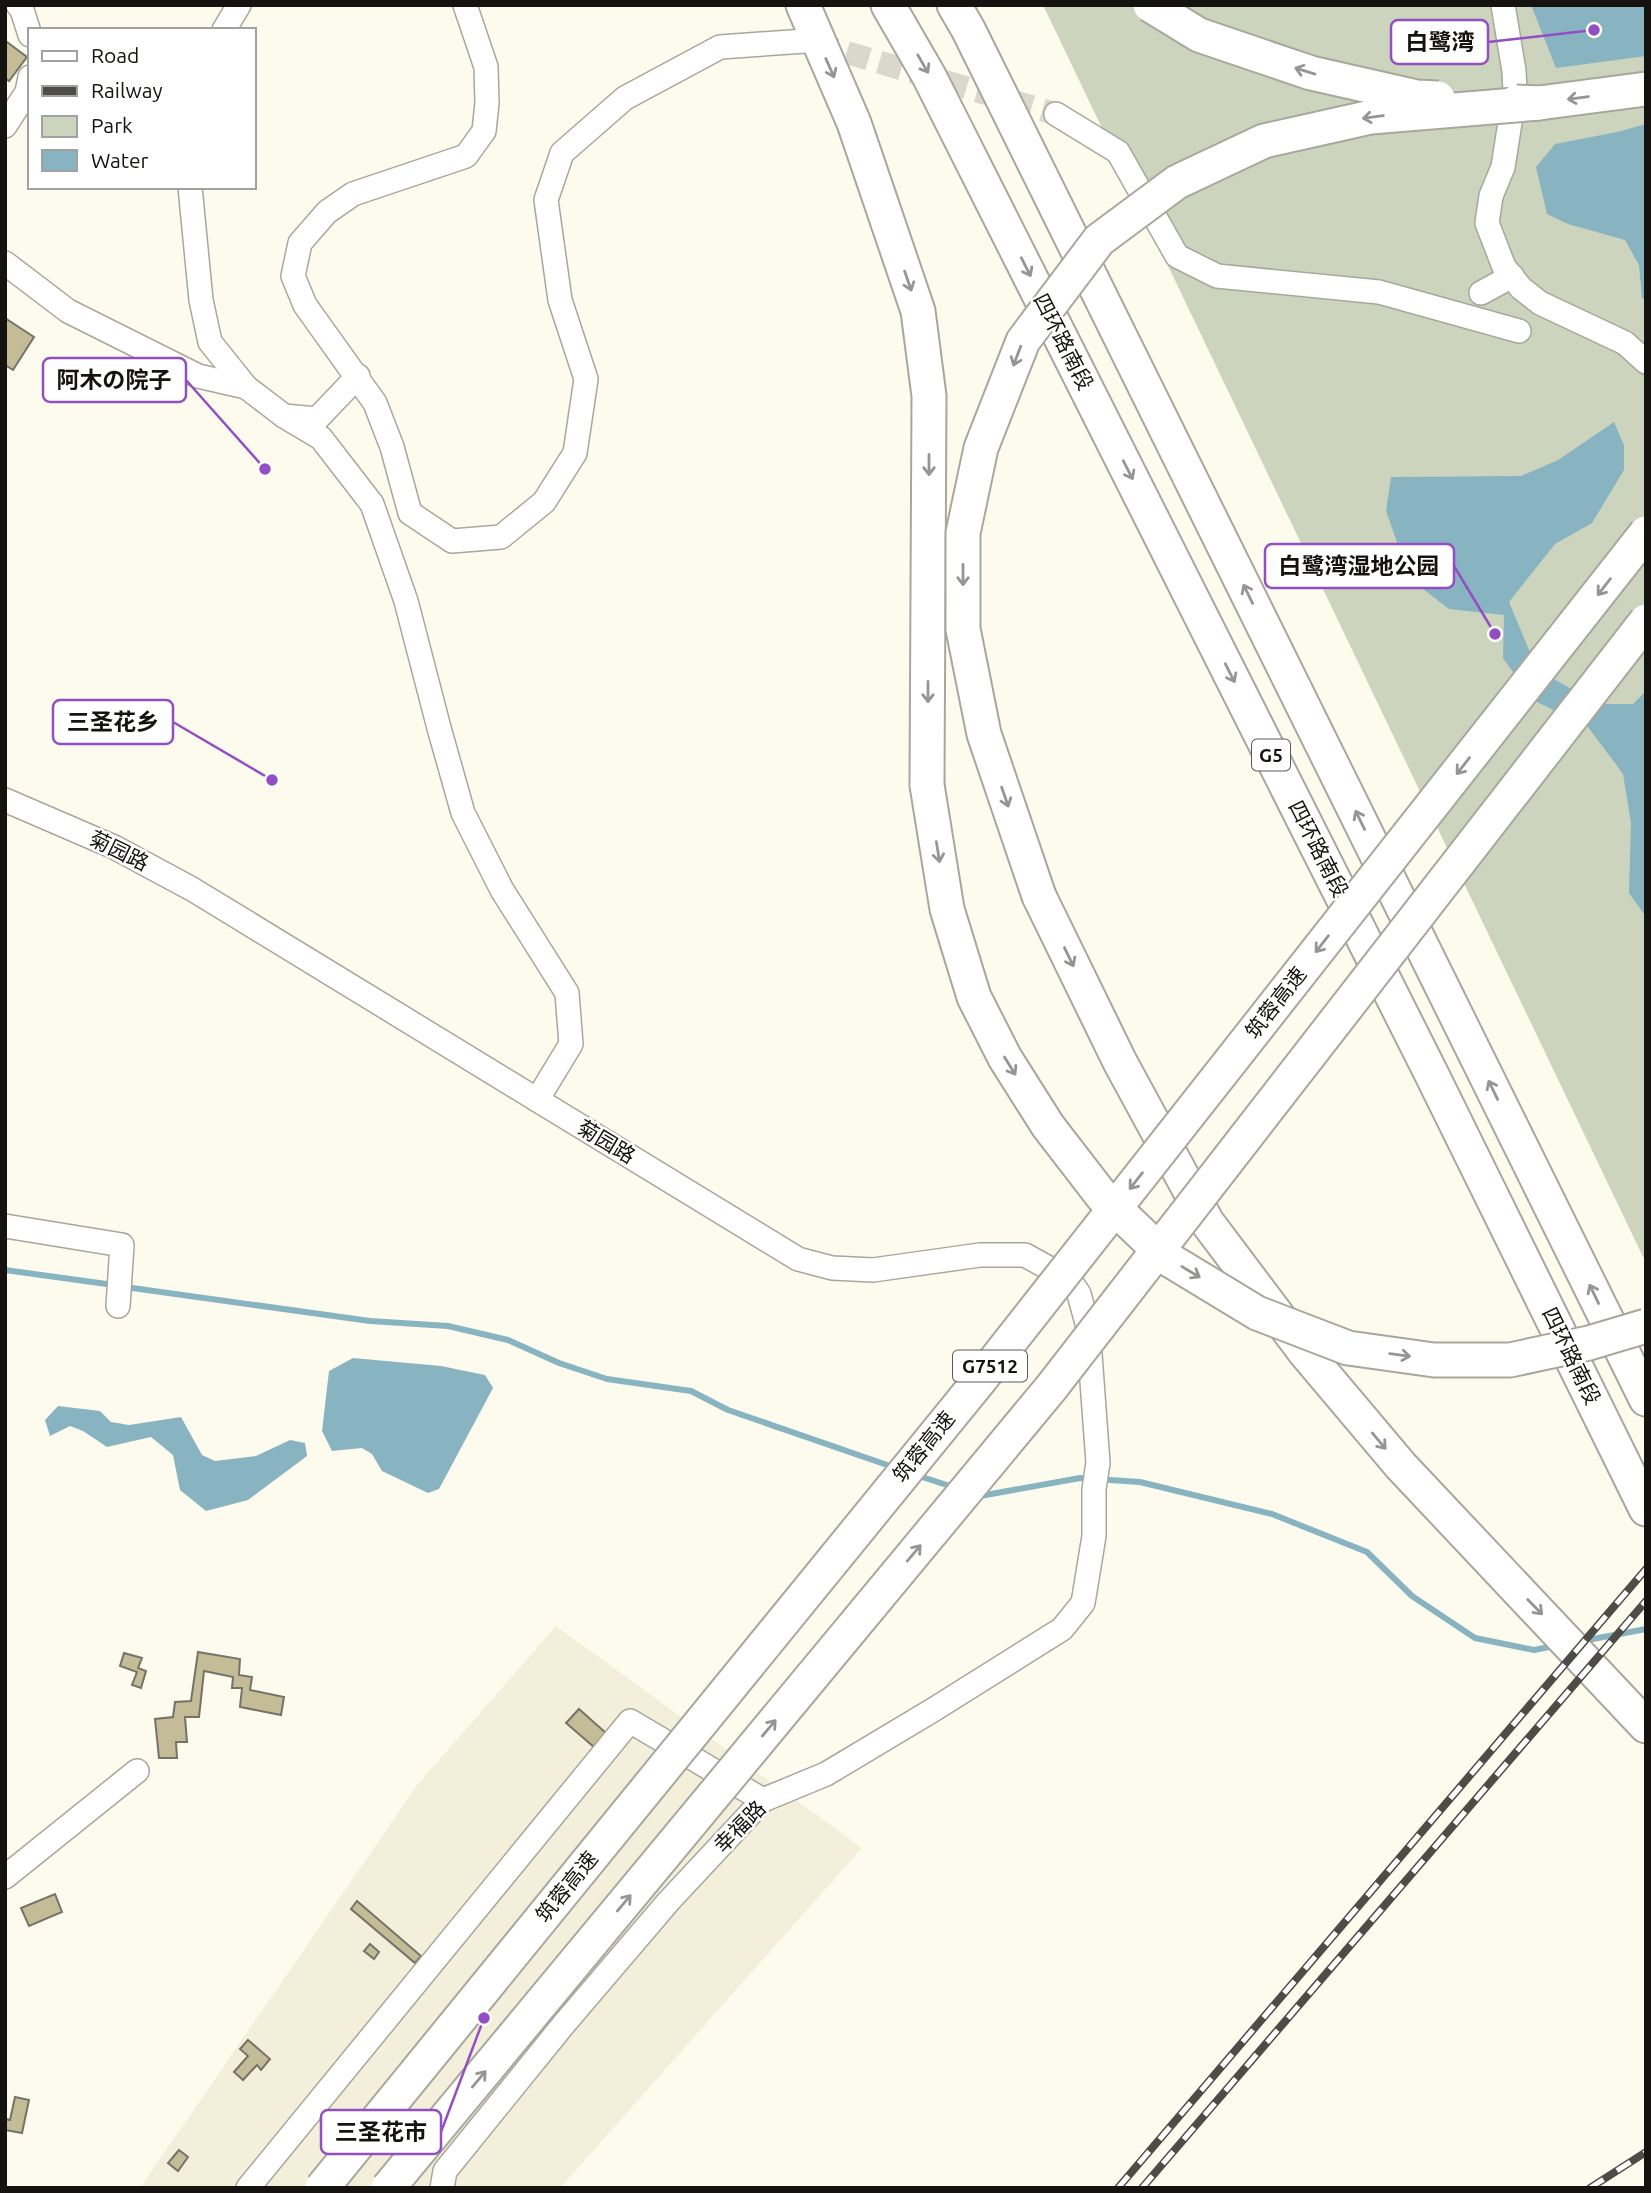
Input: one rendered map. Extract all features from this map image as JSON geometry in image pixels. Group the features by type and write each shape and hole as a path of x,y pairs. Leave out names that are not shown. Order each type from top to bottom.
{"highway":[{"path":"803,5 854,123 918,311 929,396 927,785 947,909 974,997 1005,1058 1048,1126 1102,1196 1168,1259 1256,1313 1348,1348 1434,1360 1510,1360 1589,1343 1646,1326"},
{"name":"四环路南段","path":"888,5 942,100 1432,1073 1646,1509"},
{"name":"G5","path":"954,5 1646,1399"},
{"path":"1150,5 1199,35 1311,74 1417,97 1539,103"},
{"path":"1646,89 1539,103 1371,117 1264,141 1177,182 1099,240 1023,341 981,448 962,533 963,629 984,734 1039,896 1120,1062 1207,1222 1304,1351 1401,1466 1646,1726"},
{"name":"筑蓉高速","path":"322,2188 979,1381 1646,533"},
{"name":"G7512","path":"388,2188 1051,1388 1646,621"}],"street":[{"path":"18,5 28,29"},
{"path":"225,28 239,5"},
{"path":"465,5 486,67 487,103 484,131 466,156 352,194 327,212 300,243 293,276 305,305 375,402 392,447 410,513 452,541 501,537 544,502 575,453 586,379 560,300 545,200 562,153 625,97 720,47 806,41"},
{"path":"1503,5 1515,91 1503,167 1491,196 1487,223 1504,267 1521,288 1540,303 1625,343 1646,362"},
{"path":"5,126 28,87"},
{"path":"1056,114 1118,152 1177,256 1217,276 1379,292 1519,331"},
{"path":"190,189 201,300 210,342 246,387 284,416 321,438 372,504 406,601 463,813 502,890 567,993 571,1044 537,1100"},
{"path":"5,263 68,312 198,376 246,387"},
{"path":"1481,293 1512,276"},
{"path":"284,416 317,419 358,376"},
{"name":"菊园路","path":"5,800 114,847 192,889 798,1259 832,1268 873,1270 980,1255 1025,1255 1054,1270 1071,1283 1079,1294 1088,1327 1098,1463"},
{"path":"5,1226 122,1245 119,1293"},
{"name":"幸福路","path":"442,2188 445,2171 564,2024 668,1902 763,1800 826,1774 1062,1629 1083,1602 1094,1536 1094,1489 1098,1463"},
{"path":"248,2188 630,1721 763,1800"},
{"path":"5,1877 137,1771"}],"shaded area":[{"path":"556,1626 862,1848 560,2188 140,2188 418,1784"}],"green space":[{"path":"1043,5 1646,5 1646,1263"}],"water":[{"path":"1531,5 1646,5 1646,56 1556,68"},
{"path":"1646,124 1646,300 1642,298 1639,265 1625,240 1568,224 1547,214 1536,167 1555,144"},
{"path":"1614,422 1624,445 1624,470 1592,523 1555,544 1509,602 1537,669 1597,704 1633,704 1646,691 1646,917 1629,893 1631,823 1623,774 1588,727 1533,700 1503,658 1504,615 1449,609 1410,579 1386,511 1391,477 1521,476 1558,460"},
{"path":"353,1358 441,1366 485,1375 493,1388 439,1489 428,1493 382,1471 372,1454 362,1448 332,1451 322,1431 329,1371"},
{"path":"58,1406 100,1411 111,1422 129,1425 181,1417 202,1455 215,1461 256,1456 290,1440 305,1443 307,1456 248,1500 206,1511 180,1490 173,1455 151,1437 107,1447 70,1426 50,1436 45,1420"}],"building":[{"path":"7,42 27,57 9,81 5,78"},
{"path":"5,318 34,337 13,370 5,365"},
{"path":"198,1652 240,1659 239,1675 252,1677 250,1690 284,1697 281,1715 240,1707 242,1688 232,1688 233,1677 204,1671 199,1717 185,1717 187,1742 176,1742 177,1758 159,1758 155,1719 173,1717 175,1702 191,1701"},
{"path":"124,1653 142,1658 138,1668 146,1671 141,1688 132,1685 137,1672 120,1666"},
{"path":"579,1709 606,1733 594,1747 566,1723"},
{"path":"55,1894 62,1912 29,1926 21,1908"},
{"path":"357,1901 421,1956 415,1963 351,1909"},
{"path":"370,1944 379,1952 374,1959 364,1951"},
{"path":"248,2040 270,2059 261,2070 257,2065 243,2080 234,2072 248,2056 240,2049"},
{"path":"15,2097 29,2100 22,2133 5,2130 5,2119 10,2120"},
{"path":"179,2150 188,2157 178,2171 168,2163"}],"waterway":[{"path":"5,1270 114,1285"},
{"path":"125,1287 370,1321 448,1326 508,1340 559,1363 607,1379 691,1391 728,1410 896,1468"},
{"path":"916,1475 956,1488"},
{"path":"976,1495 1080,1478 1140,1482 1272,1514 1367,1552 1412,1596 1475,1638 1534,1650 1554,1646"},
{"path":"1582,1641 1646,1629"}],"tunnel":[{"path":"814,43 1056,114"}],"railway":[{"path":"1118,2188 1646,1569"},
{"path":"1142,2188 1646,1601"},
{"path":"1590,2188 1646,2152"}],"place":[{"name":"白鹭湾","path":"1594,30"},
{"name":"阿木の院子","path":"265,469"},
{"name":"白鹭湾湿地公园","path":"1495,634"},
{"name":"三圣花乡","path":"272,780"},
{"name":"三圣花市","path":"484,2018"}]}
